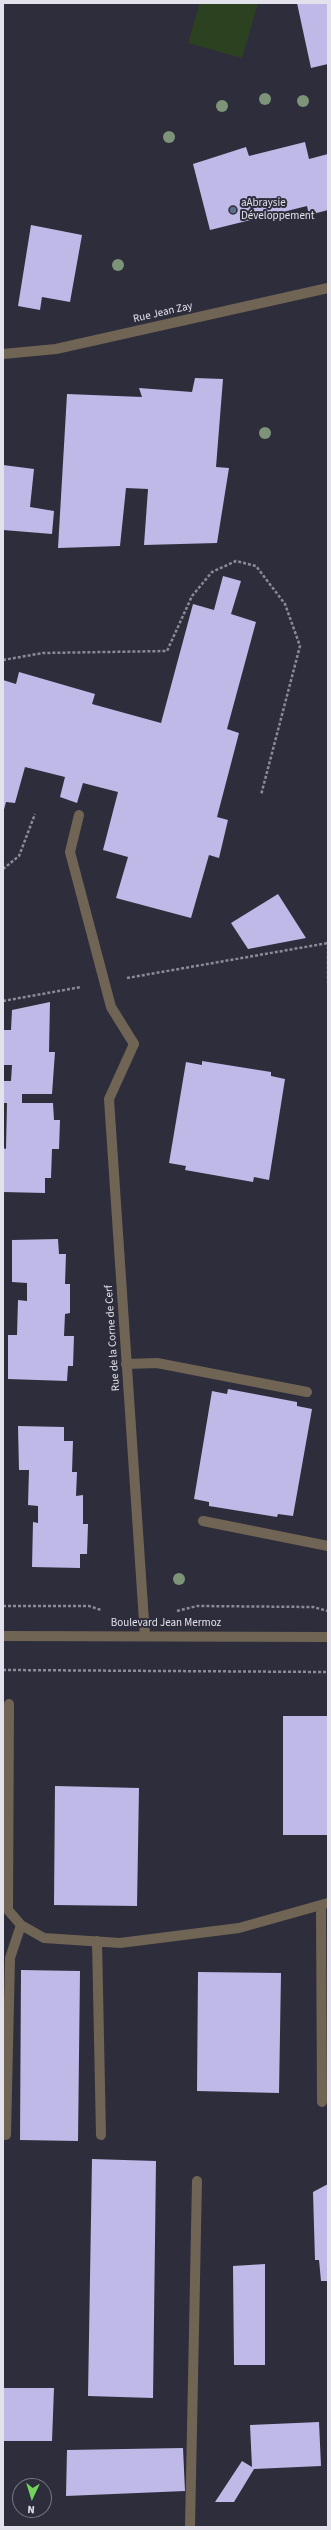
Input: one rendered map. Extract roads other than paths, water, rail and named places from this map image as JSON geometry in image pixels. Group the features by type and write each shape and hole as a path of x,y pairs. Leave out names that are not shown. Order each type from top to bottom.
{"street":[{"name":"Rue Jean Zay","path":"3,354 56,349 328,288"},
{"name":"Rue de la Corne de Cerf","path":"79,815 70,852 111,1007 134,1044 109,1099 145,1636"},
{"path":"126,1364 157,1363 308,1392"},
{"path":"203,1521 328,1546"},
{"name":"Boulevard Jean Mermoz","path":"3,1636 328,1637"},
{"path":"9,1704 8,1910 21,1925 44,1938 120,1943 238,1928 325,1905 322,2102"},
{"path":"6,2135 10,1958 21,1925"},
{"path":"97,1941 101,2135"},
{"path":"190,2527 197,2181"}],"place":[{"name":"aAbraysie Développement","path":"233,210"}]}
